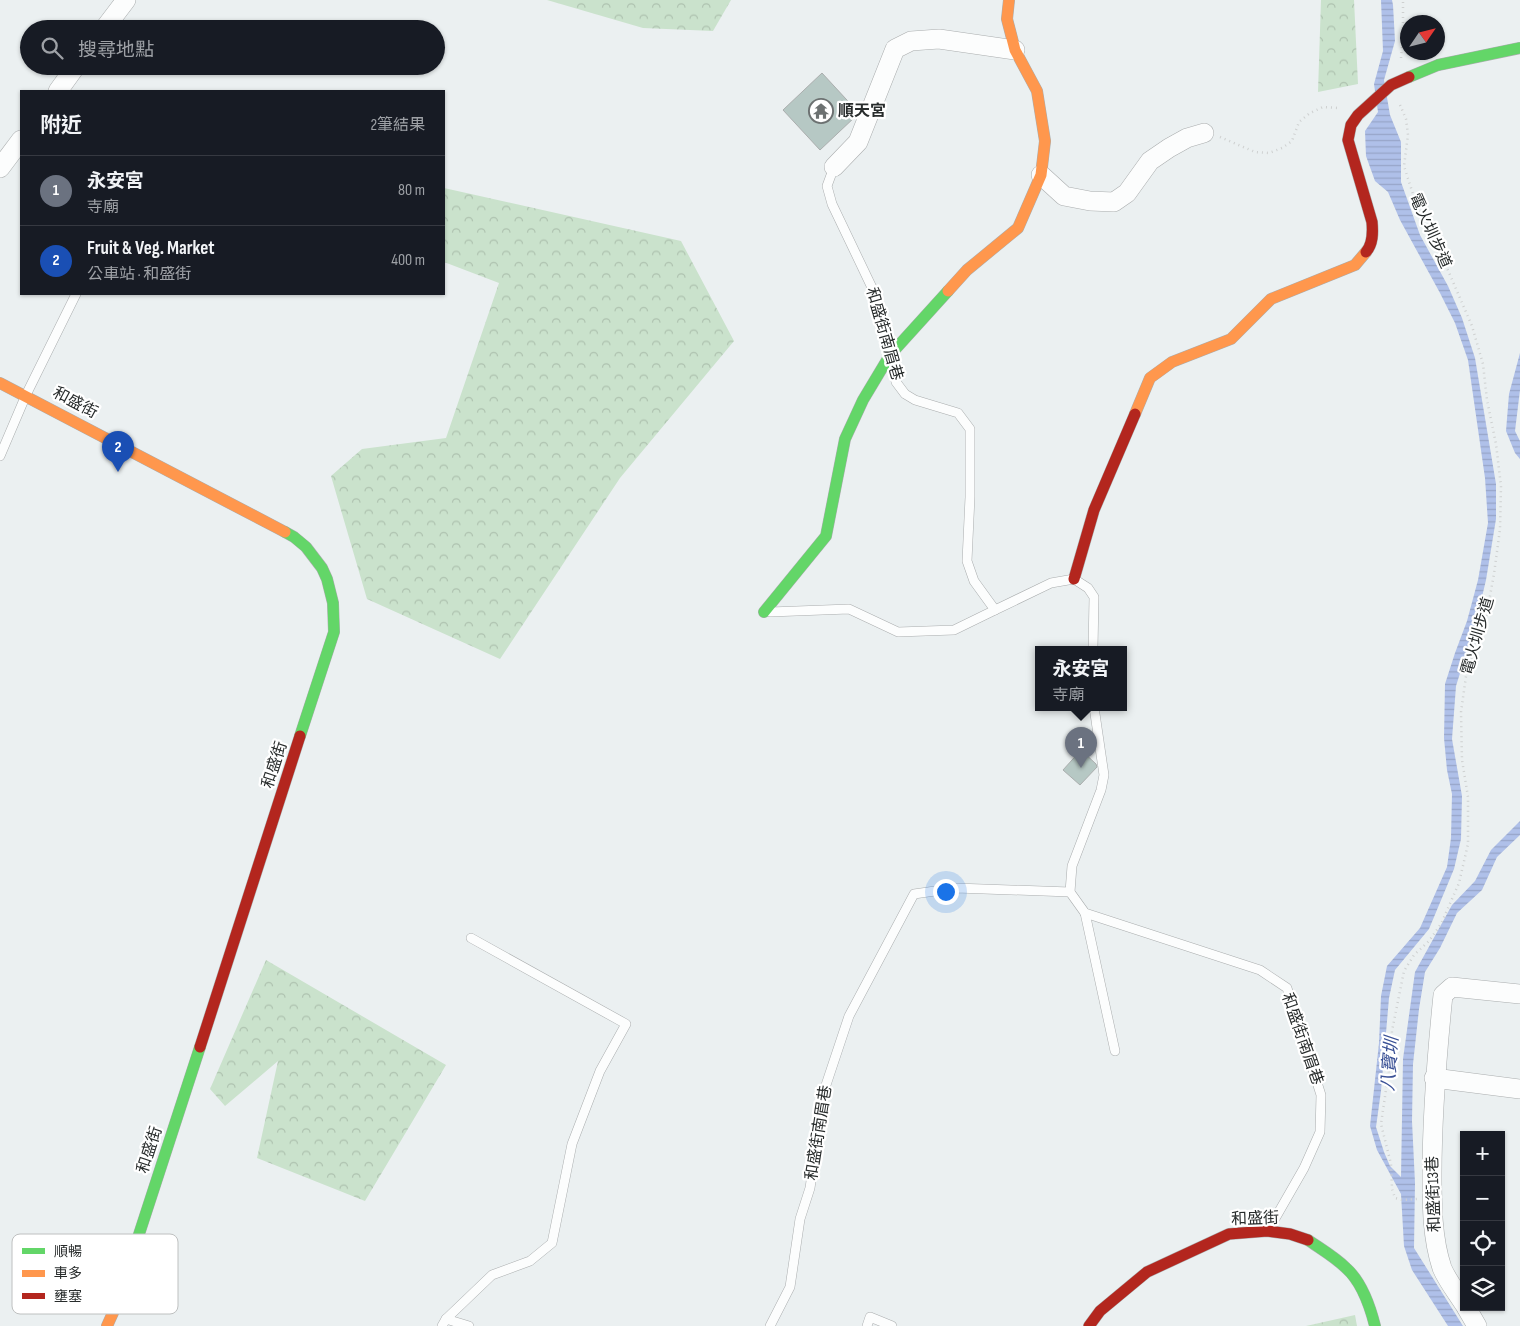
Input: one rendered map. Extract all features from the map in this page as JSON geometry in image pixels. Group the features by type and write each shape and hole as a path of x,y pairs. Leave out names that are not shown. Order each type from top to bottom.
{"main road":[{"path":"764,612 826,536 845,439 864,400 890,355 967,270 1018,228 1041,175 1045,141 1037,91 1015,50 1007,19 1009,0"},
{"path":"1074,579 1094,510 1150,378 1172,362 1231,339 1271,299 1355,265 1370,248 1373,234 1372,222 1348,140 1352,125 1358,114 1391,85 1438,65 1520,48"},
{"name":"和盛街","path":"0,382 294,537 310,550 322,567 332,591 335,614 334,632 139,1234"},
{"name":"和盛街","path":"1089,1326 1100,1311 1147,1272 1229,1234 1267,1231 1290,1234 1308,1240 1347,1268 1362,1289 1375,1326"},
{"name":"和盛街","path":"107,1326 112,1314"}],"street":[{"path":"111,20 126,0"},
{"path":"834,167 858,142 895,49 911,41 939,39 1015,50"},
{"path":"59,90 70,75"},
{"path":"1041,175 1064,196 1090,201 1114,202 1128,193 1150,161 1187,138 1204,133"},
{"path":"0,168 20,141"},
{"name":"和盛街13巷","path":"1460,1298 1443,1270 1435,1238 1432,1196 1434,1078 1443,995 1452,987 1520,994"},
{"path":"1434,1078 1520,1089"},
{"path":"1468,1311 1477,1326"}],"lane":[{"name":"和盛街南眉巷","path":"834,167 827,186 832,204 876,296 896,382 905,394 915,400 958,413 970,430 970,497 967,561 974,581 995,610"},
{"path":"0,456 26,396 76,295"},
{"path":"764,612 849,609 898,632 954,630 1051,583 1074,579 1088,588 1094,597 1094,646"},
{"path":"1095,711 1104,776 1072,866 1070,892 1085,913 1115,1051"},
{"name":"和盛街南眉巷","path":"770,1326 790,1287 800,1219 810,1188 824,1091 849,1016 914,894 956,888 1070,892"},
{"name":"和盛街南眉巷","path":"1085,913 1260,970 1287,988 1320,1095 1320,1132 1304,1168 1267,1231"},
{"path":"444,1323 492,1275 530,1261 552,1243 572,1144 600,1071 626,1024 471,938"},
{"path":"866,1326 870,1317 892,1326"},
{"path":"444,1323 469,1326"}],"path":[{"path":"1391,85 1401,63 1403,0"},
{"name":"電火圳步道","path":"1391,85 1406,119 1408,135 1404,166 1413,194 1422,219 1444,261 1472,326 1483,364 1501,486 1500,529 1494,574 1485,623 1467,670 1461,712 1462,760 1468,797 1468,844 1459,883 1441,924 1404,970 1392,1031 1381,1124 1391,1164 1392,1189 1395,1198 1403,1200 1420,1199"},
{"path":"1204,133 1255,152 1269,153 1282,148 1292,140 1299,122 1310,113 1323,107 1343,109 1358,114"}],"green space":[{"path":"547,0 731,0 713,31 643,28"},
{"path":"1321,0 1354,0 1358,84 1318,92"},
{"path":"445,188 681,241 734,341 620,478 500,659 367,599 331,476 362,449 446,438 499,283 445,262"},
{"path":"266,960 446,1065 365,1201 257,1158 278,1061 225,1106 210,1089"},
{"path":"1355,1315 1357,1326 1306,1326"}],"water":[{"name":"八寶圳","path":"1381,0 1392,0 1393,5 1395,41 1384,80 1390,115 1401,142 1401,182 1420,235 1448,286 1462,318 1475,358 1496,484 1496,519 1486,580 1476,622 1456,686 1452,739 1462,796 1461,839 1454,869 1429,929 1395,970 1389,998 1376,1127 1390,1166 1401,1177 1403,1059 1415,972 1452,905 1475,881 1491,850 1520,821 1520,835 1497,857 1482,890 1457,913 1440,948 1425,972 1419,1009 1413,1064 1414,1248 1463,1326 1448,1326 1412,1270 1404,1246 1401,1194 1377,1150 1370,1126 1379,1043 1381,996 1387,966 1420,928 1447,867 1451,838 1452,794 1447,770 1444,738 1445,684 1467,621 1478,580 1488,523 1485,478 1468,360 1455,323 1440,293 1400,220 1388,192 1375,181 1366,156 1365,131 1378,112 1374,84 1383,51"},
{"path":"1520,353 1520,390 1515,431 1520,441 1520,459 1515,453 1506,431 1509,394"}],"building":[{"name":"順天宮","path":"822,73 858,112 820,150 783,110"},
{"path":"1081,750 1097,767 1080,785 1063,770"}],"traffic: fast":[{"path":"1409,77 1438,65 1520,48"},
{"path":"764,612 826,536 845,439 863,400 890,355 948,291"},
{"path":"285,532 306,547 322,568 333,603 334,632 300,736"},
{"path":"139,1234 200,1047"},
{"path":"1308,1240 1337,1260 1357,1280 1371,1310 1375,1326"}],"traffic: slow":[{"path":"948,291 967,270 1018,228 1041,175 1045,141 1037,91 1015,50 1007,19 1009,0"},
{"path":"1135,414 1150,378 1172,362 1231,339 1271,299 1355,265 1366,252"},
{"path":"0,383 285,532"},
{"path":"107,1326 112,1314"}],"traffic: jam":[{"path":"1366,252 1372,238 1372,222 1348,140 1351,125 1358,115 1391,85 1409,77"},
{"path":"1074,579 1094,510 1135,414"},
{"path":"200,1047 300,736"},
{"path":"1089,1326 1100,1311 1147,1272 1229,1234 1267,1231 1290,1234 1308,1240"}],"place":[{"name":"順天宮","path":"821,111"},
{"name":"Fruit & Veg. Market","path":"118,472"},
{"name":"永安宮","path":"1081,768"}]}
